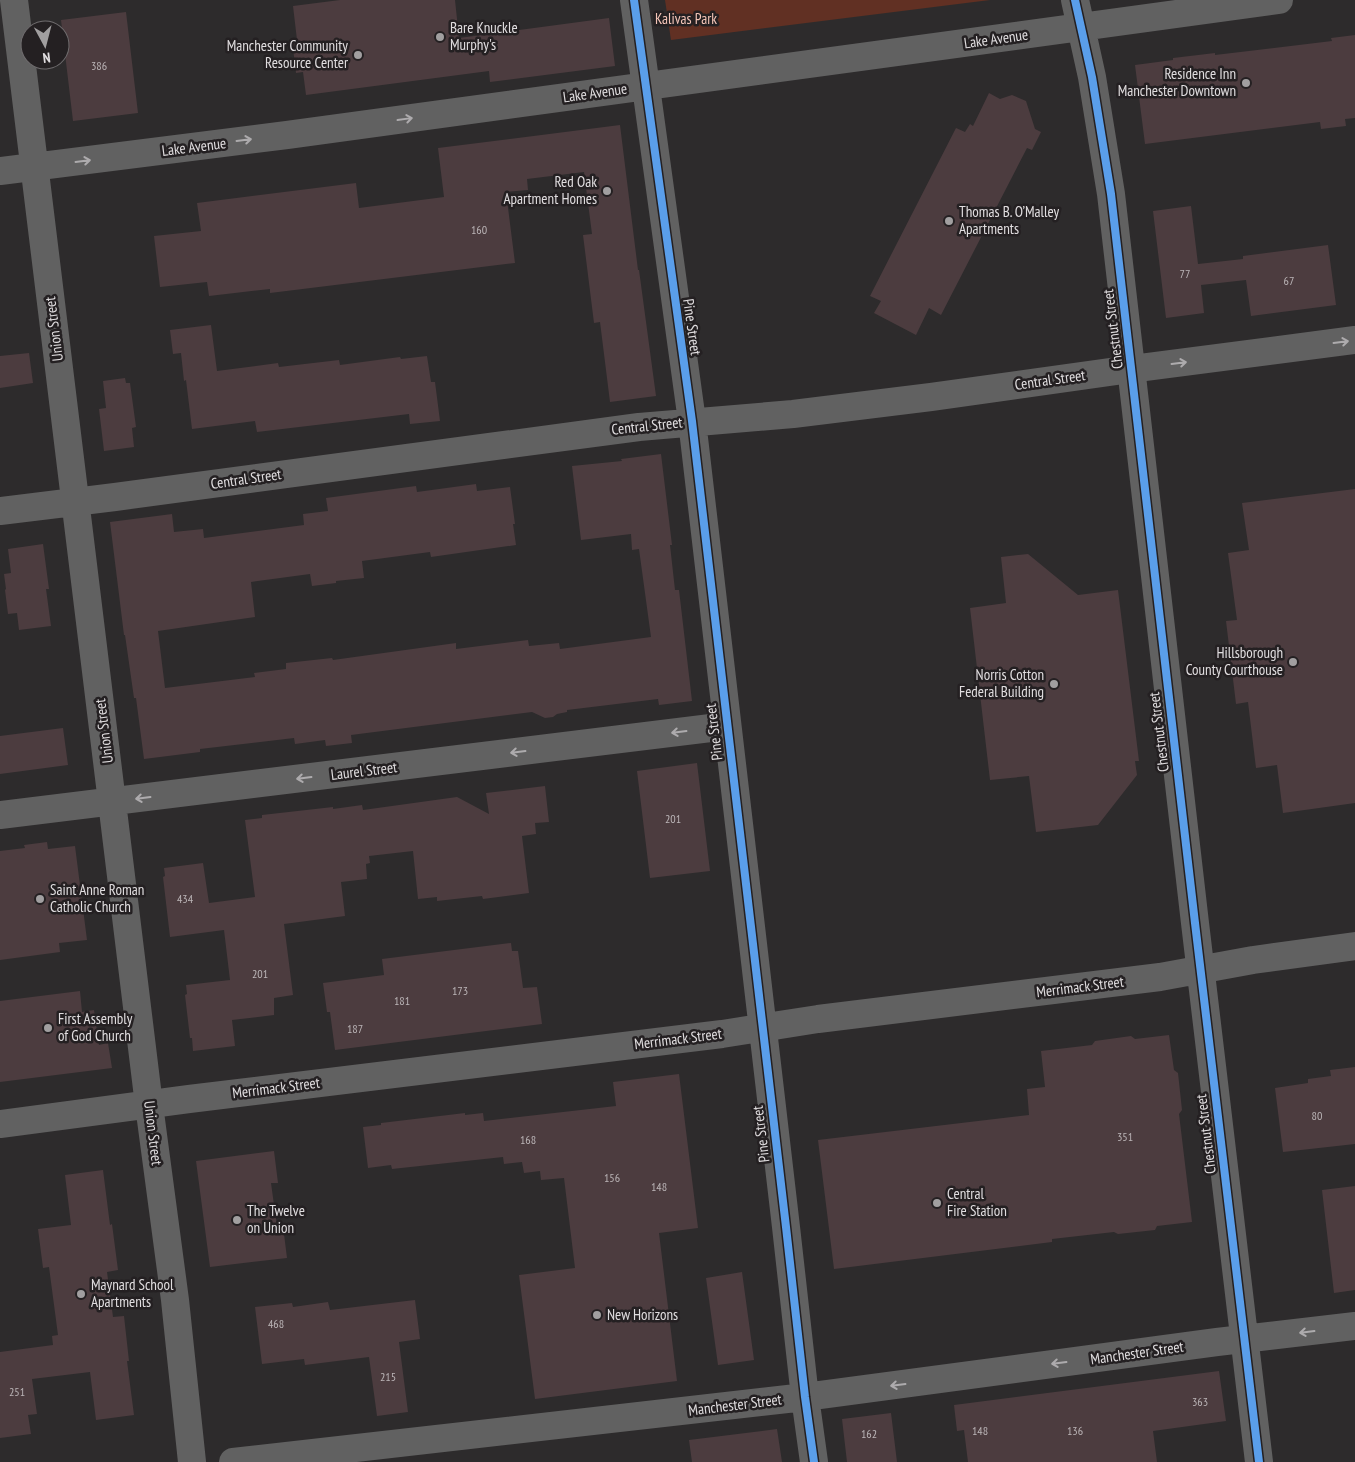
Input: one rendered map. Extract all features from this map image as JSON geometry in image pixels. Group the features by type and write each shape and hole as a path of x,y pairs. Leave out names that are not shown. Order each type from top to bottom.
{"street":[{"name":"Union Street","path":"14,0 149,1104 175,1300 192,1462"},
{"name":"Pine Street","path":"634,0 692,421 814,1462"},
{"name":"Chestnut Street","path":"1075,0 1092,77 1111,194 1260,1462"},
{"name":"Lake Avenue","path":"0,171 297,134 1279,0"},
{"name":"Central Street","path":"0,511 611,430 692,421 793,414 922,399 1131,369 1355,340"},
{"name":"Laurel Street","path":"0,815 727,726"},
{"name":"Merrimack Street","path":"0,1124 1160,977 1253,960 1355,946"},
{"name":"Manchester Street","path":"233,1462 805,1397 1355,1326"}],"green space":[{"name":"Kalivas Park","path":"665,0 990,0 671,40"}],"building":[{"path":"340,0 455,0 459,38 609,18 615,66 490,82 489,71 306,95 303,72 296,73 292,40 297,40 293,6"},
{"path":"126,12 138,113 73,121 67,70 70,70 70,20 61,20"},
{"name":"Residence Inn Manchester Downtown","path":"1355,35 1355,118 1345,119 1346,126 1321,129 1320,122 1145,144 1135,65 1173,60 1173,58 1332,41 1331,38"},
{"name":"Thomas B. O’Malley Apartments","path":"989,93 1000,99 1012,95 1026,101 1035,129 1041,132 1032,150 1027,148 941,315 929,308 916,335 874,313 881,301 870,296 956,128 965,132 970,124 973,126"},
{"path":"620,125 656,396 610,402 600,322 594,323 583,235 592,234 584,172 527,179 528,190 506,192 515,263 270,293 270,289 209,296 207,282 160,287 154,236 201,231 197,203 356,183 359,208 444,197 438,148"},
{"path":"1191,206 1198,264 1243,259 1243,256 1328,245 1336,305 1251,316 1246,280 1201,285 1204,313 1166,318 1153,211"},
{"path":"211,325 217,371 278,363 279,367 339,360 340,365 400,357 401,359 427,356 431,382 435,382 440,421 410,424 409,414 257,432 255,421 192,429 181,353 173,354 170,330"},
{"path":"29,353 33,383 0,388 0,356"},
{"path":"125,378 126,383 130,383 136,427 132,428 134,447 104,451 99,409 106,408 103,381"},
{"path":"661,454 672,545 670,545 675,590 679,590 692,701 659,705 658,699 567,710 567,712 545,718 532,712 351,735 352,743 326,746 325,740 295,744 294,738 200,749 200,752 144,759 136,698 134,698 124,635 110,522 172,514 174,532 203,529 204,538 304,525 303,514 328,511 326,498 416,486 417,492 476,484 477,491 510,487 516,545 431,557 430,552 362,561 364,578 336,581 336,583 312,586 310,574 251,582 255,617 158,631 165,688 255,677 254,673 286,669 286,663 332,658 333,660 456,643 456,649 528,640 529,646 559,643 560,649 651,637 639,549 632,550 631,534 581,540 572,466 622,461 621,459"},
{"name":"Hillsborough County Courthouse","path":"1355,489 1355,803 1283,813 1277,765 1256,768 1248,702 1236,704 1226,621 1237,620 1228,553 1249,550 1242,503"},
{"path":"43,544 49,589 46,589 51,626 19,630 17,613 8,614 4,574 11,573 8,549"},
{"name":"Norris Cotton Federal Building","path":"1028,554 1078,595 1118,590 1139,761 1135,761 1137,775 1098,825 1036,832 1029,776 990,780 970,608 1006,603 1001,557"},
{"path":"63,728 68,765 0,774 0,736"},
{"path":"697,763 710,871 650,878 637,771"},
{"path":"545,786 549,822 535,823 536,834 522,836 529,893 483,899 482,896 437,901 437,897 418,899 413,851 369,856 370,863 366,864 367,879 341,882 345,916 284,924 293,995 274,998 274,1015 232,1020 235,1046 193,1051 185,995 187,994 186,985 230,980 224,930 170,937 163,877 165,876 164,868 203,863 209,903 255,897 245,820 262,818 262,815 333,807 333,809 362,805 363,810 457,797 489,814 486,793"},
{"name":"Saint Anne Roman Catholic Church","path":"47,842 48,849 75,846 87,940 59,943 60,952 0,960 0,851 25,848 24,845"},
{"path":"511,943 512,951 518,951 523,988 537,987 542,1024 335,1050 330,1012 327,1012 323,983 384,975 382,959"},
{"name":"First Assembly of God Church","path":"80,991 82,1012 94,1010 99,1045 108,1043 112,1068 0,1082 0,1001"},
{"path":"1169,1035 1174,1070 1178,1073 1182,1110 1179,1114 1192,1222 1157,1226 1155,1230 1118,1234 1114,1232 1052,1239 1052,1242 834,1269 818,1140 1029,1115 1027,1089 1045,1087 1041,1051 1092,1045 1095,1041 1131,1036 1135,1039"},
{"path":"1355,1067 1355,1144 1283,1152 1275,1088 1308,1083 1308,1079 1331,1076 1330,1070"},
{"path":"679,1074 698,1228 659,1233 677,1381 535,1399 519,1275 575,1268 564,1178 541,1180 540,1171 524,1173 522,1162 504,1164 503,1157 392,1169 391,1165 368,1168 363,1127 381,1125 381,1123 465,1113 465,1115 483,1113 484,1121 616,1106 613,1082"},
{"path":"274,1151 278,1183 271,1183 277,1227 283,1226 287,1258 210,1267 196,1161"},
{"name":"Maynard School Apartments","path":"103,1170 118,1270 107,1272 113,1317 124,1316 129,1361 127,1361 134,1415 96,1420 90,1372 32,1379 37,1414 28,1415 31,1434 0,1438 0,1352 53,1345 52,1336 58,1335 49,1267 43,1268 38,1229 71,1225 65,1175"},
{"path":"1355,1186 1355,1290 1334,1293 1322,1190"},
{"path":"742,1272 754,1360 718,1365 706,1278"},
{"path":"415,1300 420,1339 399,1342 408,1412 377,1416 369,1357 305,1365 304,1359 262,1364 255,1307 292,1303 293,1307 328,1302 330,1310"},
{"path":"1219,1371 1226,1421 1153,1431 1157,1462 968,1462 964,1430 957,1431 954,1405"},
{"path":"891,1413 897,1462 847,1462 842,1419"},
{"path":"777,1429 782,1462 692,1462 689,1440"}],"cycle path":[{"path":"634,0 692,421 814,1462"},
{"path":"1075,0 1092,77 1111,194 1259,1462"}],"place":[{"name":"Bare Knuckle Murphy's","path":"440,37"},
{"name":"Manchester Community Resource Center","path":"358,55"},
{"name":"Residence Inn Manchester Downtown","path":"1246,83"},
{"name":"Red Oak Apartment Homes","path":"607,191"},
{"name":"Thomas B. O’Malley Apartments","path":"949,221"},
{"name":"Hillsborough County Courthouse","path":"1293,662"},
{"name":"Norris Cotton Federal Building","path":"1054,684"},
{"name":"Saint Anne Roman Catholic Church","path":"40,899"},
{"name":"First Assembly of God Church","path":"48,1028"},
{"name":"Central Fire Station","path":"937,1203"},
{"name":"The Twelve on Union","path":"237,1220"},
{"name":"Maynard School Apartments","path":"81,1294"},
{"name":"New Horizons","path":"597,1315"}]}
